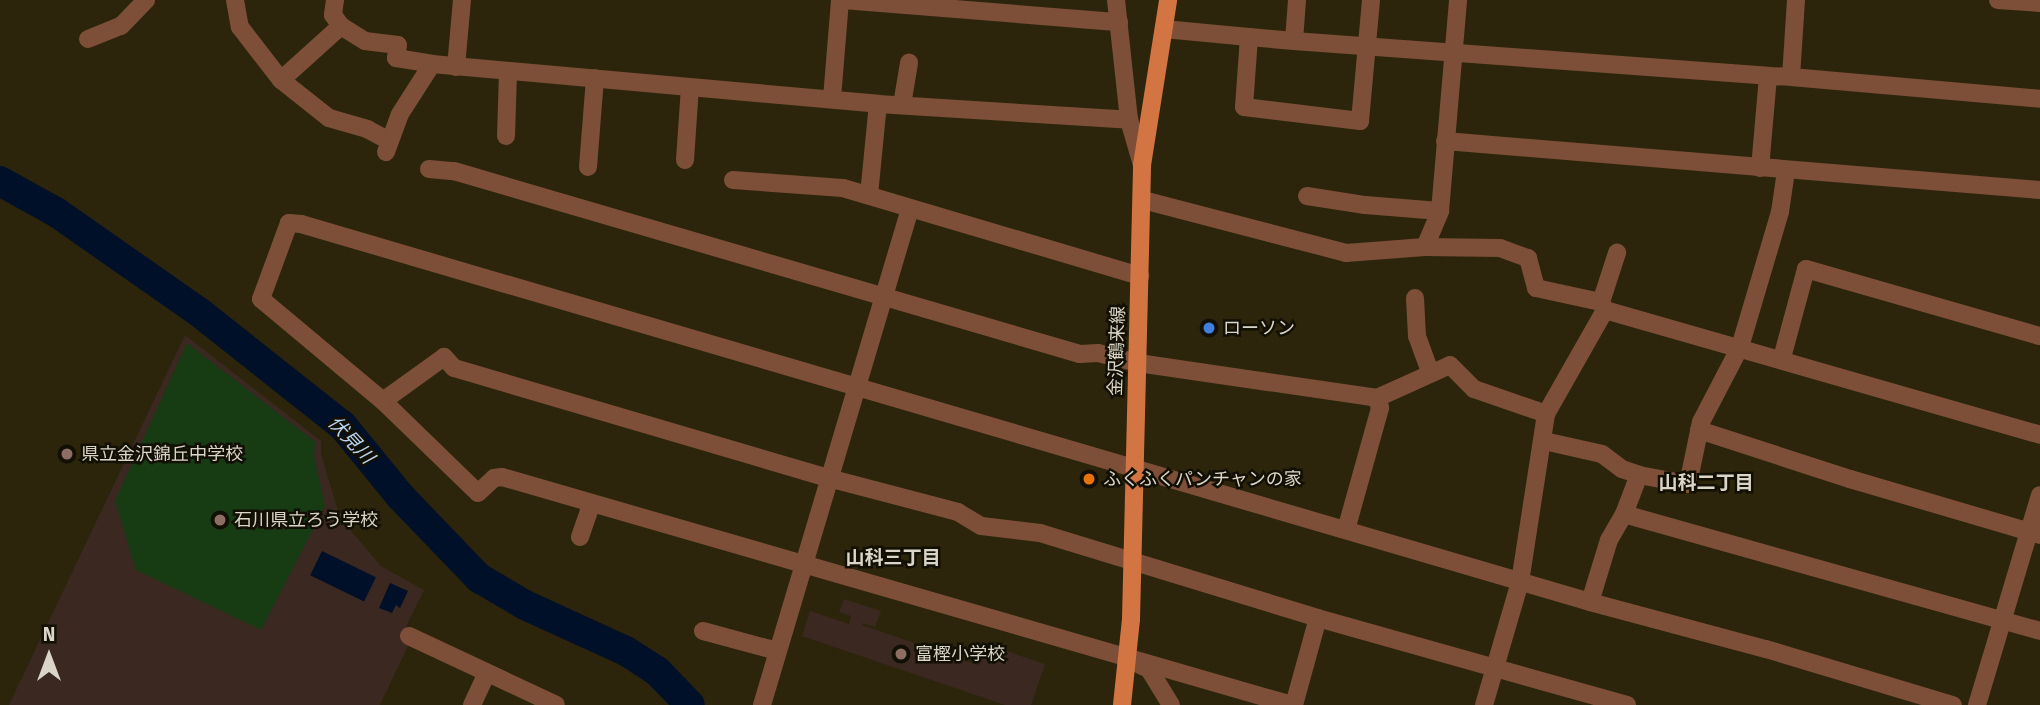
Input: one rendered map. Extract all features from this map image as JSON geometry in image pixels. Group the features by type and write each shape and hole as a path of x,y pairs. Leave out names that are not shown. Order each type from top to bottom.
{"main road":[{"name":"金沢鶴来線","path":"1122,705 1132,562 1142,165 1168,0"}],"street":[{"path":"88,39 121,26 146,0"},
{"path":"236,0 240,27 281,80 329,118 367,129 387,146 432,64"},
{"path":"335,0 333,15 341,26 365,41 398,45 396,58 432,64 878,104 1129,120"},
{"path":"456,67 461,0"},
{"path":"832,98 841,0 1032,8 1119,22"},
{"path":"1116,0 1129,120 1142,165"},
{"path":"1294,41 1297,0"},
{"path":"1249,37 1244,107 1360,121 1371,0"},
{"path":"1425,247 1440,211 1458,0"},
{"path":"1791,77 1796,0"},
{"path":"1998,0 2040,3"},
{"path":"281,80 341,26"},
{"path":"1164,29 2040,99"},
{"path":"902,105 909,63"},
{"path":"506,136 508,72"},
{"path":"1760,168 1768,76"},
{"path":"588,167 595,78"},
{"path":"685,160 690,87"},
{"path":"869,195 878,104"},
{"path":"1445,141 2040,190"},
{"path":"429,169 454,170 1080,354 1097,353 1138,363 1377,398 1450,365 1474,389 1546,414"},
{"path":"1544,441 1602,454 1622,469 1639,475 1688,484 1699,430 1740,347 1780,212 1786,170"},
{"path":"733,180 843,188 1140,276"},
{"path":"1307,196 1365,205 1440,211"},
{"path":"1143,200 1346,253 1425,247 1500,248 1528,258 1536,288 2040,435"},
{"path":"762,705 777,651 807,564 828,478 910,209"},
{"path":"1318,618 1293,705 502,477 494,478 478,493 383,401 261,299 289,223 1520,582 1766,649 1954,705"},
{"path":"1485,705 1520,582 1544,441 1546,414 1603,306 1617,253"},
{"path":"1782,358 1806,269 2040,336"},
{"path":"1415,298 1417,336 1430,372"},
{"path":"383,401 444,357 454,368 514,383 828,478 958,512 981,526 1040,533 1318,618 1627,705"},
{"path":"1346,530 1380,408 1377,398"},
{"path":"1699,430 1850,479 2034,533"},
{"path":"1590,602 1609,540 1624,514 1639,475"},
{"path":"1977,705 2002,620 2034,533 2040,495"},
{"path":"580,537 592,503"},
{"path":"1624,514 2040,631"},
{"path":"703,631 777,651"},
{"path":"409,636 556,705"},
{"path":"1127,659 1149,669 1171,705"},
{"path":"472,705 487,673"}],"shaded area":[{"name":"石川県立ろう学校","path":"185,335 321,441 321,454 337,508 351,531 381,566 424,590 401,637 410,642 380,705 9,705"},
{"name":"富樫小学校","path":"844,599 881,611 875,627 863,623 862,625 978,665 986,644 1045,664 1031,705 1005,705 802,636 810,611 849,624 851,616 839,612"}],"green space":[{"path":"187,343 315,442 314,456 325,506 261,630 136,570 115,501"}],"water":[{"path":"322,551 376,577 364,602 310,575"},
{"path":"390,583 408,591 400,608 396,605 392,613 379,608"}],"waterway":[{"name":"伏見川","path":"0,181 56,212 199,312 343,426 400,496 479,578 525,605 626,651 657,671 690,705"}],"place":[{"name":"ローソン","path":"1209,328"},
{"name":"県立金沢錦丘中学校","path":"67,454"},
{"name":"ふくふくパンチャンの家","path":"1089,479"},
{"name":"石川県立ろう学校","path":"220,520"},
{"name":"富樫小学校","path":"901,654"}],"district":[{"name":"山科二丁目","path":"1706,483"},
{"name":"山科三丁目","path":"893,558"}]}
